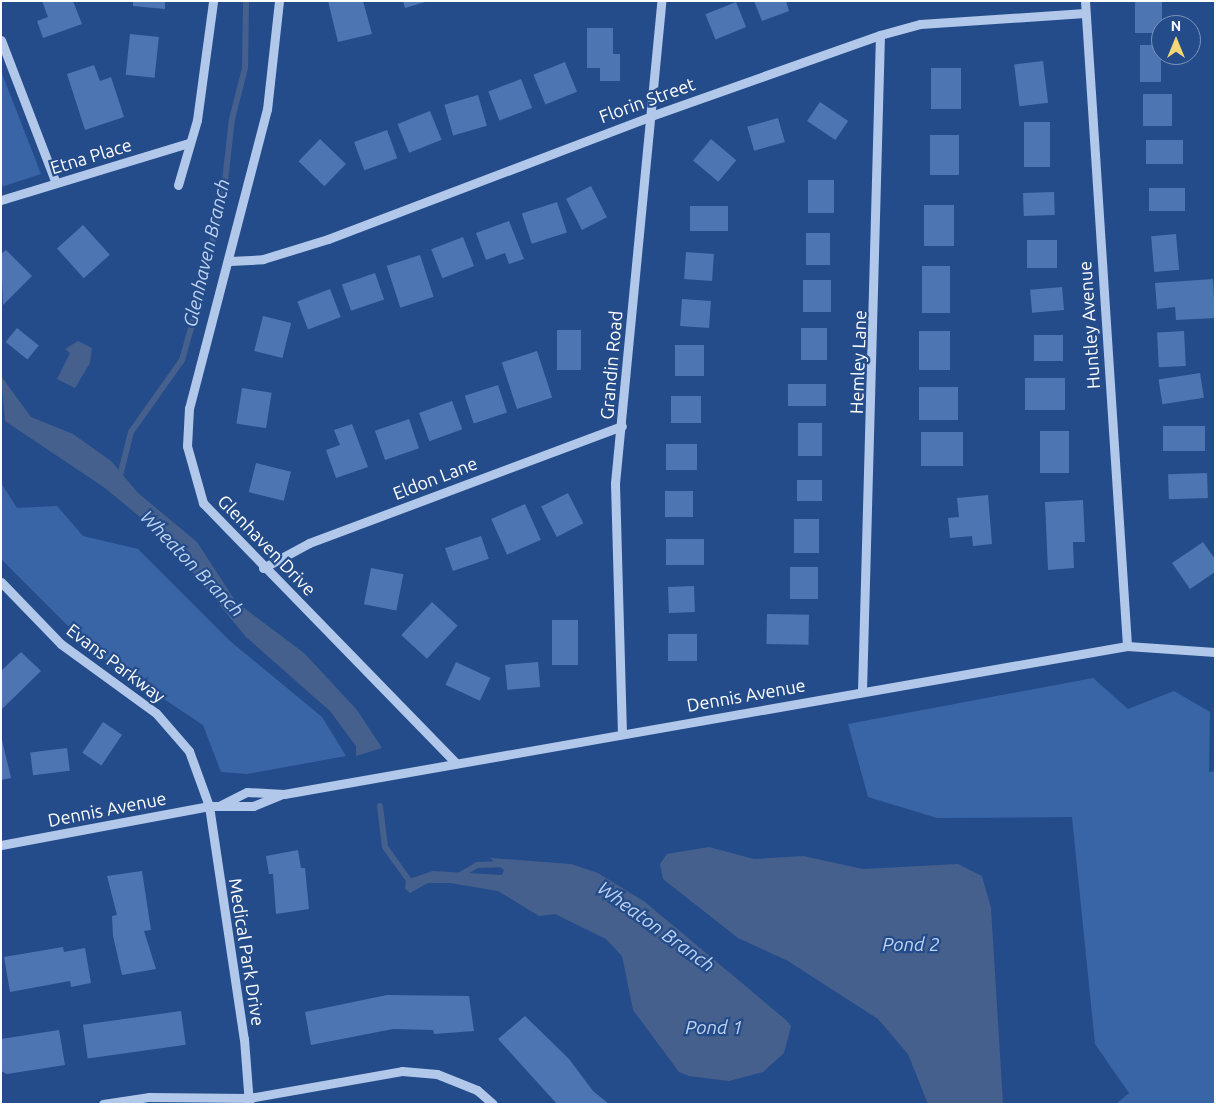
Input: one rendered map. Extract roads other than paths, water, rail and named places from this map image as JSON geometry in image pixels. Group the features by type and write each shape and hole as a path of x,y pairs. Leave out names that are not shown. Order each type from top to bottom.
{"street":[{"path":"178,184 189,144 213,1"},
{"name":"Glenhaven Drive","path":"279,1 267,109 230,261 189,408 187,446 204,503 263,568 456,763"},
{"name":"Grandin Road","path":"622,734 615,483 622,426 661,1"},
{"name":"Huntley Avenue","path":"1085,1 1127,646"},
{"name":"Florin Street","path":"230,261 263,259 328,239 651,116 880,35 920,24 1085,13"},
{"name":"Hemley Lane","path":"862,691 880,35"},
{"path":"1,40 56,183"},
{"name":"Etna Place","path":"1,200 189,144"},
{"name":"Eldon Lane","path":"263,568 309,543 622,426"},
{"name":"Evans Parkway","path":"1,582 61,644 156,713 189,751 209,806"},
{"name":"Dennis Avenue","path":"1,845 209,806 253,806 284,794 862,691 1127,646 1215,652"},
{"name":"Dennis Avenue","path":"219,806 247,792 284,794"},
{"name":"Medical Park Drive","path":"209,806 249,1101"},
{"path":"103,1104 149,1097 249,1101 402,1071 437,1074 477,1090 493,1104"}],"water":[{"path":"78,341 92,348 90,363 75,388 57,379 70,353 65,349"},
{"path":"1,376 31,417 73,434 111,461 138,493 197,542 236,602 304,653 357,710 382,748 356,756 356,746 330,711 246,637 163,536 105,488 5,421"},
{"name":"Pond 2","path":"709,847 754,859 803,856 863,869 958,864 982,876 991,908 1003,1104 928,1104 908,1054 878,1019 788,961 738,938 663,879 660,864 667,854"},
{"name":"Pond 1","path":"490,858 571,864 598,873 645,902 786,1020 791,1026 784,1053 763,1072 729,1081 689,1076 679,1072 633,1010 622,956 606,939 555,914 539,916 498,891 450,883 428,883 410,893 405,889 406,880 433,871 502,875 504,870"}],"waterway":[{"name":"Glenhaven Branch","path":"119,480 131,432 182,360 200,296 224,190 232,119 245,68 246,1"},
{"name":"Wheaton Branch","path":"380,806 385,847 411,883"},
{"name":"Wheaton Branch","path":"460,875 477,865 505,864"}]}
